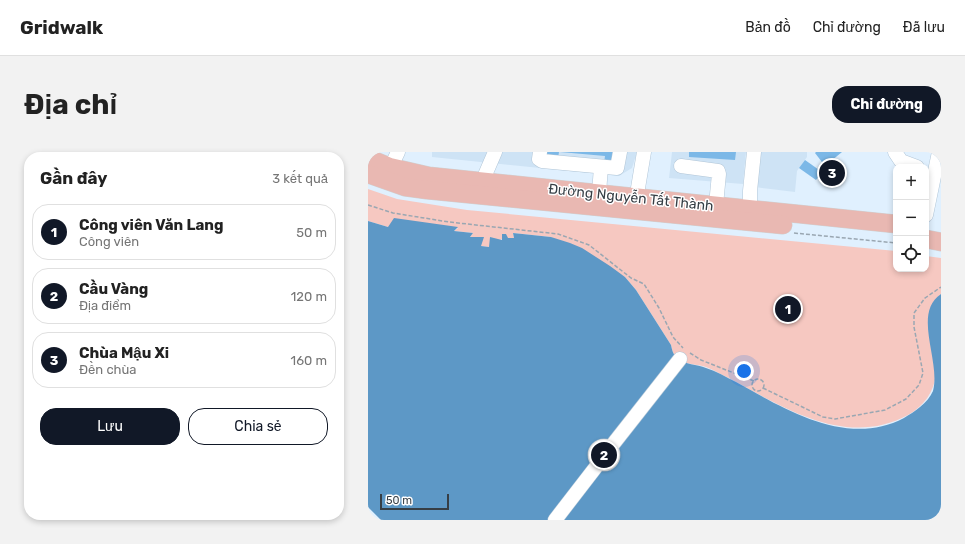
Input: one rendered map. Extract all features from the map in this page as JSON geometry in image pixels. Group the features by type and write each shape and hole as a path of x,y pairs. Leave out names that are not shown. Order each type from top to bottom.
{"main road":[{"name":"Đường Nguyễn Tất Thành","path":"368,158 391,167 429,176 599,193 636,204 893,236"},
{"name":"Đường Nguyễn Tất Thành","path":"368,174 391,167 427,190 636,204 716,205 893,224"},
{"path":"929,228 941,230"},
{"path":"929,240 941,242"}],"street":[{"path":"482,182 495,152"},
{"path":"540,152 539,159 542,161 617,168 620,152"},
{"path":"636,204 644,152"},
{"path":"750,209 750,191 754,152"},
{"path":"895,152 901,161 909,164"},
{"path":"927,200 930,172 939,152"},
{"path":"681,166 718,171 716,205"},
{"path":"599,193 601,167"},
{"path":"555,520 599,463 595,457 596,451 604,446 610,448 680,359"}],"path":[{"path":"368,205 393,213 450,222 558,234 589,245 631,278 644,284 659,308 673,337 686,350 702,360 754,381 758,379 762,381 763,388"},
{"path":"763,388 823,417 835,419 875,412 896,404 913,393 922,380 923,366 913,321 918,305 941,287"},
{"path":"754,381 752,387 754,390 758,391 763,388"}],"shaded area":[{"path":"432,152 637,152 632,168 619,176 432,157"},
{"path":"672,152 746,152 743,184 669,178"},
{"path":"759,152 807,152 807,157 797,171 795,192 755,187"},
{"path":"368,189 397,199 467,210 893,251 893,272 929,272 929,256 941,258 941,294 936,299 932,308 928,324 935,355 935,381 927,398 919,407 908,415 886,424 864,427 842,426 820,421 798,414 710,369 687,363 677,358 671,345 636,290 625,277 551,237 513,233 514,238 496,240 489,247 481,246 477,238 470,237 473,233 454,231 458,228 388,227 368,221"}],"water":[{"path":"394,218 458,227 454,231 473,233 470,237 484,237 481,246 489,247 490,237 502,240 502,234 506,234 508,238 514,238 513,233 551,237 582,248 625,277 636,290 671,345 677,358 687,363 717,372 796,413 839,427 861,429 882,426 904,418 928,399 933,391 934,379 934,366 928,325 929,313 933,302 941,294 941,520 381,520 368,507 368,221 388,227"}],"building":[{"path":"546,152 559,152 558,158 546,157"},
{"path":"560,152 618,152 617,163 604,163 605,156"},
{"path":"689,152 736,152 735,160 689,157"},
{"path":"842,152 825,166 815,153"},
{"path":"805,160 822,172 816,180 799,168"}],"place":[{"name":"Chùa Mậu Xi","path":"832,173"},
{"name":"Công viên Văn Lang","path":"788,309"},
{"name":"Cầu Vàng","path":"604,455"}]}
